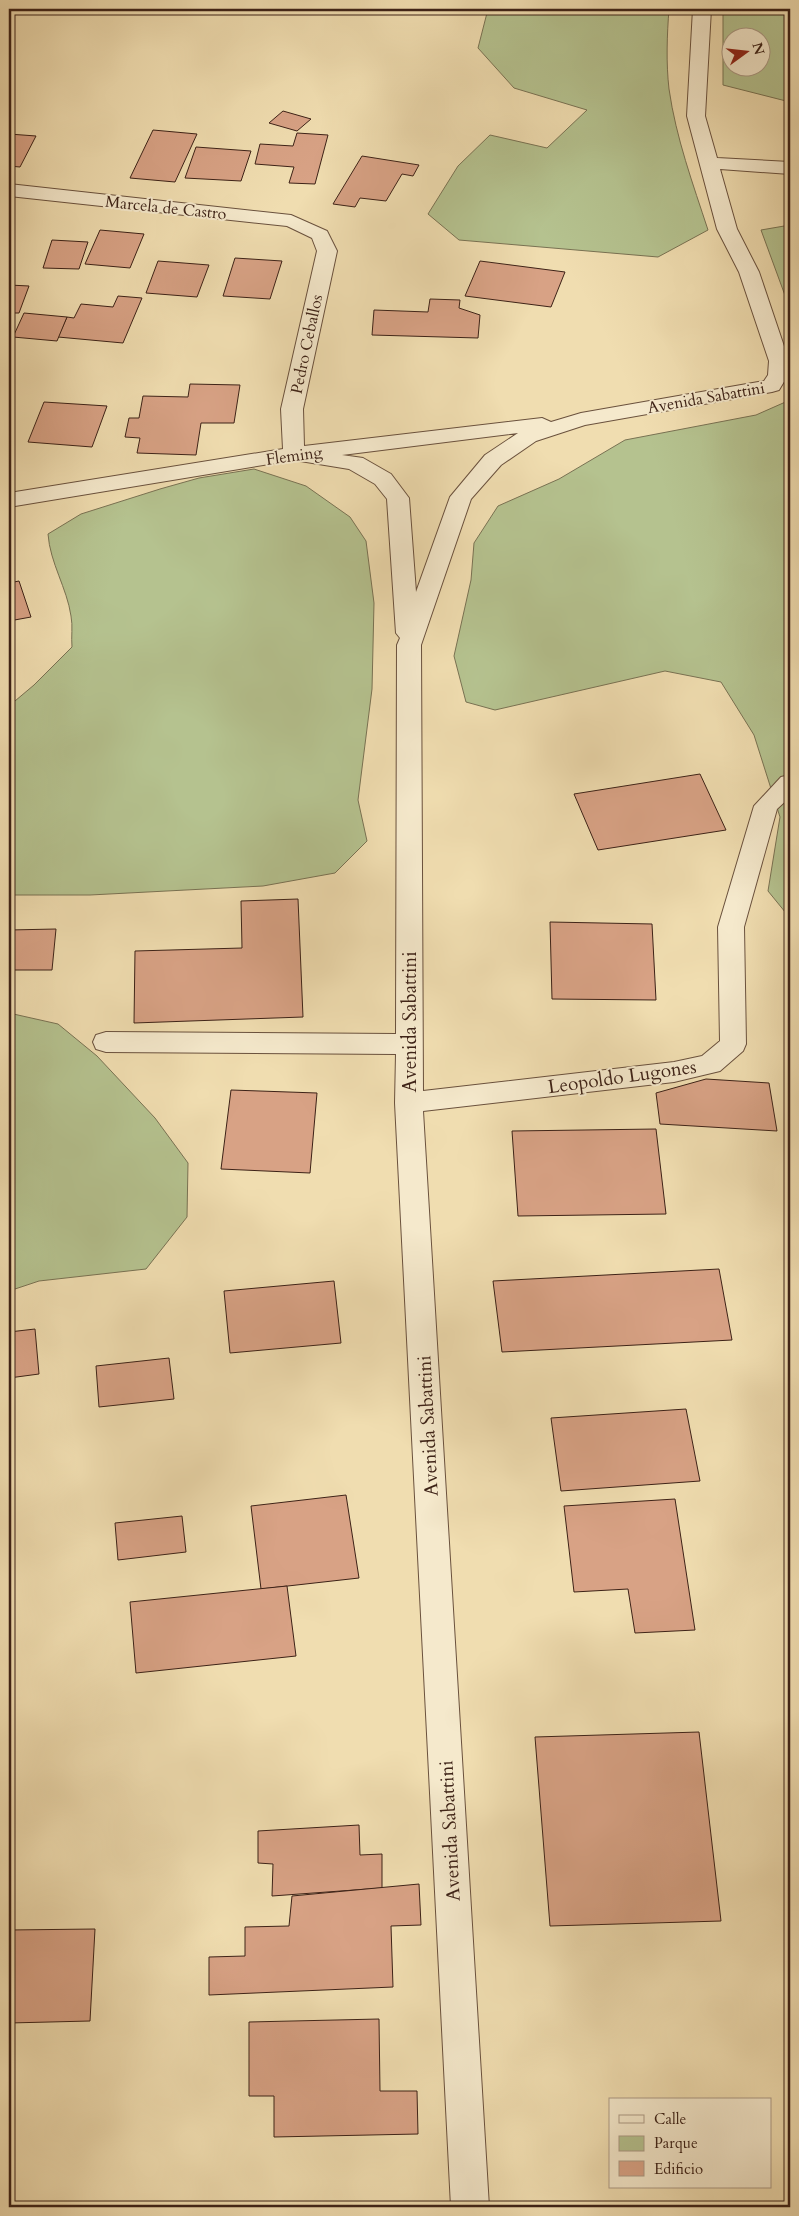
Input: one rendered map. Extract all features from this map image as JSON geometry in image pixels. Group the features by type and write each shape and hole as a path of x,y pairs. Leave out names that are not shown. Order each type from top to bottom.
{"street":[{"name":"Avenida Sabattini","path":"409,645 461,497 492,460 528,436 581,419 772,386 778,375 779,361 750,272 727,230 696,116 702,9"},
{"path":"708,162 790,168"},
{"name":"Marcela de Castro","path":"9,190 291,221 320,235"},
{"name":"Pedro Ceballos","path":"294,454 292,409 327,251 320,235"},
{"name":"Fleming","path":"9,500 294,454 581,419"},
{"name":"Avenida Sabattini","path":"294,454 355,463 383,480 398,498 409,645 409,1102 470,2207"},
{"name":"Leopoldo Lugones","path":"409,1102 674,1072 710,1064 732,1044 731,927 760,824 766,806 790,783"},
{"path":"106,1042 409,1044"}],"green space":[{"path":"488,9 669,9 667,69 672,107 686,161 708,230 658,257 459,240 428,214 458,166 490,135 547,148 587,110 514,88 478,48"},
{"path":"723,9 790,9 790,102 723,85 723,78 772,78 772,28 723,28"},
{"path":"790,225 790,309 761,230"},
{"path":"790,400 790,918 768,891 780,817 754,735 721,682 665,671 495,710 466,702 454,656 471,580 474,543 498,506 559,479 625,440 756,415"},
{"path":"254,469 306,486 350,517 366,541 374,603 372,689 358,800 367,841 335,873 263,886 90,895 9,895 9,706 34,685 72,647 72,620 66,595 49,545 48,534 81,514 160,489 199,478"},
{"path":"9,1013 58,1024 97,1056 155,1118 188,1163 187,1217 146,1269 39,1281 9,1291"}],"building":[{"path":"283,111 311,119 297,131 269,123"},
{"path":"153,130 197,134 175,182 130,178"},
{"path":"297,133 328,135 315,184 289,183 294,167 255,164 260,144 293,146"},
{"path":"9,134 36,136 20,167 9,166"},
{"path":"196,147 251,151 241,181 185,178"},
{"path":"362,156 419,165 413,176 402,174 386,201 360,198 355,207 333,204"},
{"path":"100,230 144,234 130,268 85,264"},
{"path":"52,240 88,242 79,269 43,268"},
{"path":"235,258 282,261 270,299 223,296"},
{"path":"158,261 209,265 197,297 146,293"},
{"path":"480,261 565,272 551,307 465,296"},
{"path":"9,285 29,286 19,313 9,313"},
{"path":"118,296 142,298 123,343 58,337 67,317 74,318 81,304 113,307"},
{"path":"430,299 460,300 459,308 480,315 478,338 372,335 374,310 428,312"},
{"path":"24,313 67,317 57,341 13,337"},
{"path":"190,384 240,385 234,423 201,423 196,455 137,453 140,438 125,437 129,418 139,418 143,396 188,397"},
{"path":"44,402 107,406 92,447 28,442"},
{"path":"19,581 31,617 9,621 9,583"},
{"path":"700,774 726,830 598,850 574,794"},
{"path":"298,899 303,1017 134,1023 135,951 242,948 241,901"},
{"path":"550,922 652,924 656,1000 552,999"},
{"path":"56,929 52,970 9,970 9,930"},
{"path":"706,1079 769,1083 777,1131 660,1124 656,1093"},
{"path":"231,1090 317,1093 310,1173 221,1169"},
{"path":"656,1129 666,1214 518,1216 512,1131"},
{"path":"719,1269 732,1340 502,1352 493,1281"},
{"path":"334,1281 341,1343 230,1353 224,1291"},
{"path":"35,1329 39,1374 9,1378 9,1332"},
{"path":"169,1358 174,1399 99,1407 96,1366"},
{"path":"686,1409 700,1481 561,1491 551,1418"},
{"path":"346,1495 359,1578 261,1589 251,1506"},
{"path":"675,1499 695,1630 635,1633 628,1589 574,1592 564,1506"},
{"path":"182,1516 186,1552 118,1560 115,1523"},
{"path":"287,1586 296,1656 136,1673 130,1602"},
{"path":"699,1732 721,1921 550,1926 535,1737"},
{"path":"359,1825 360,1855 382,1854 382,1888 272,1896 273,1864 258,1863 258,1831"},
{"path":"419,1884 421,1925 391,1926 393,1987 209,1995 209,1957 245,1956 245,1927 289,1926 292,1896"},
{"path":"95,1929 90,2021 9,2023 9,1930"},
{"path":"379,2019 380,2091 417,2091 418,2134 274,2137 274,2096 249,2096 249,2022"}]}
